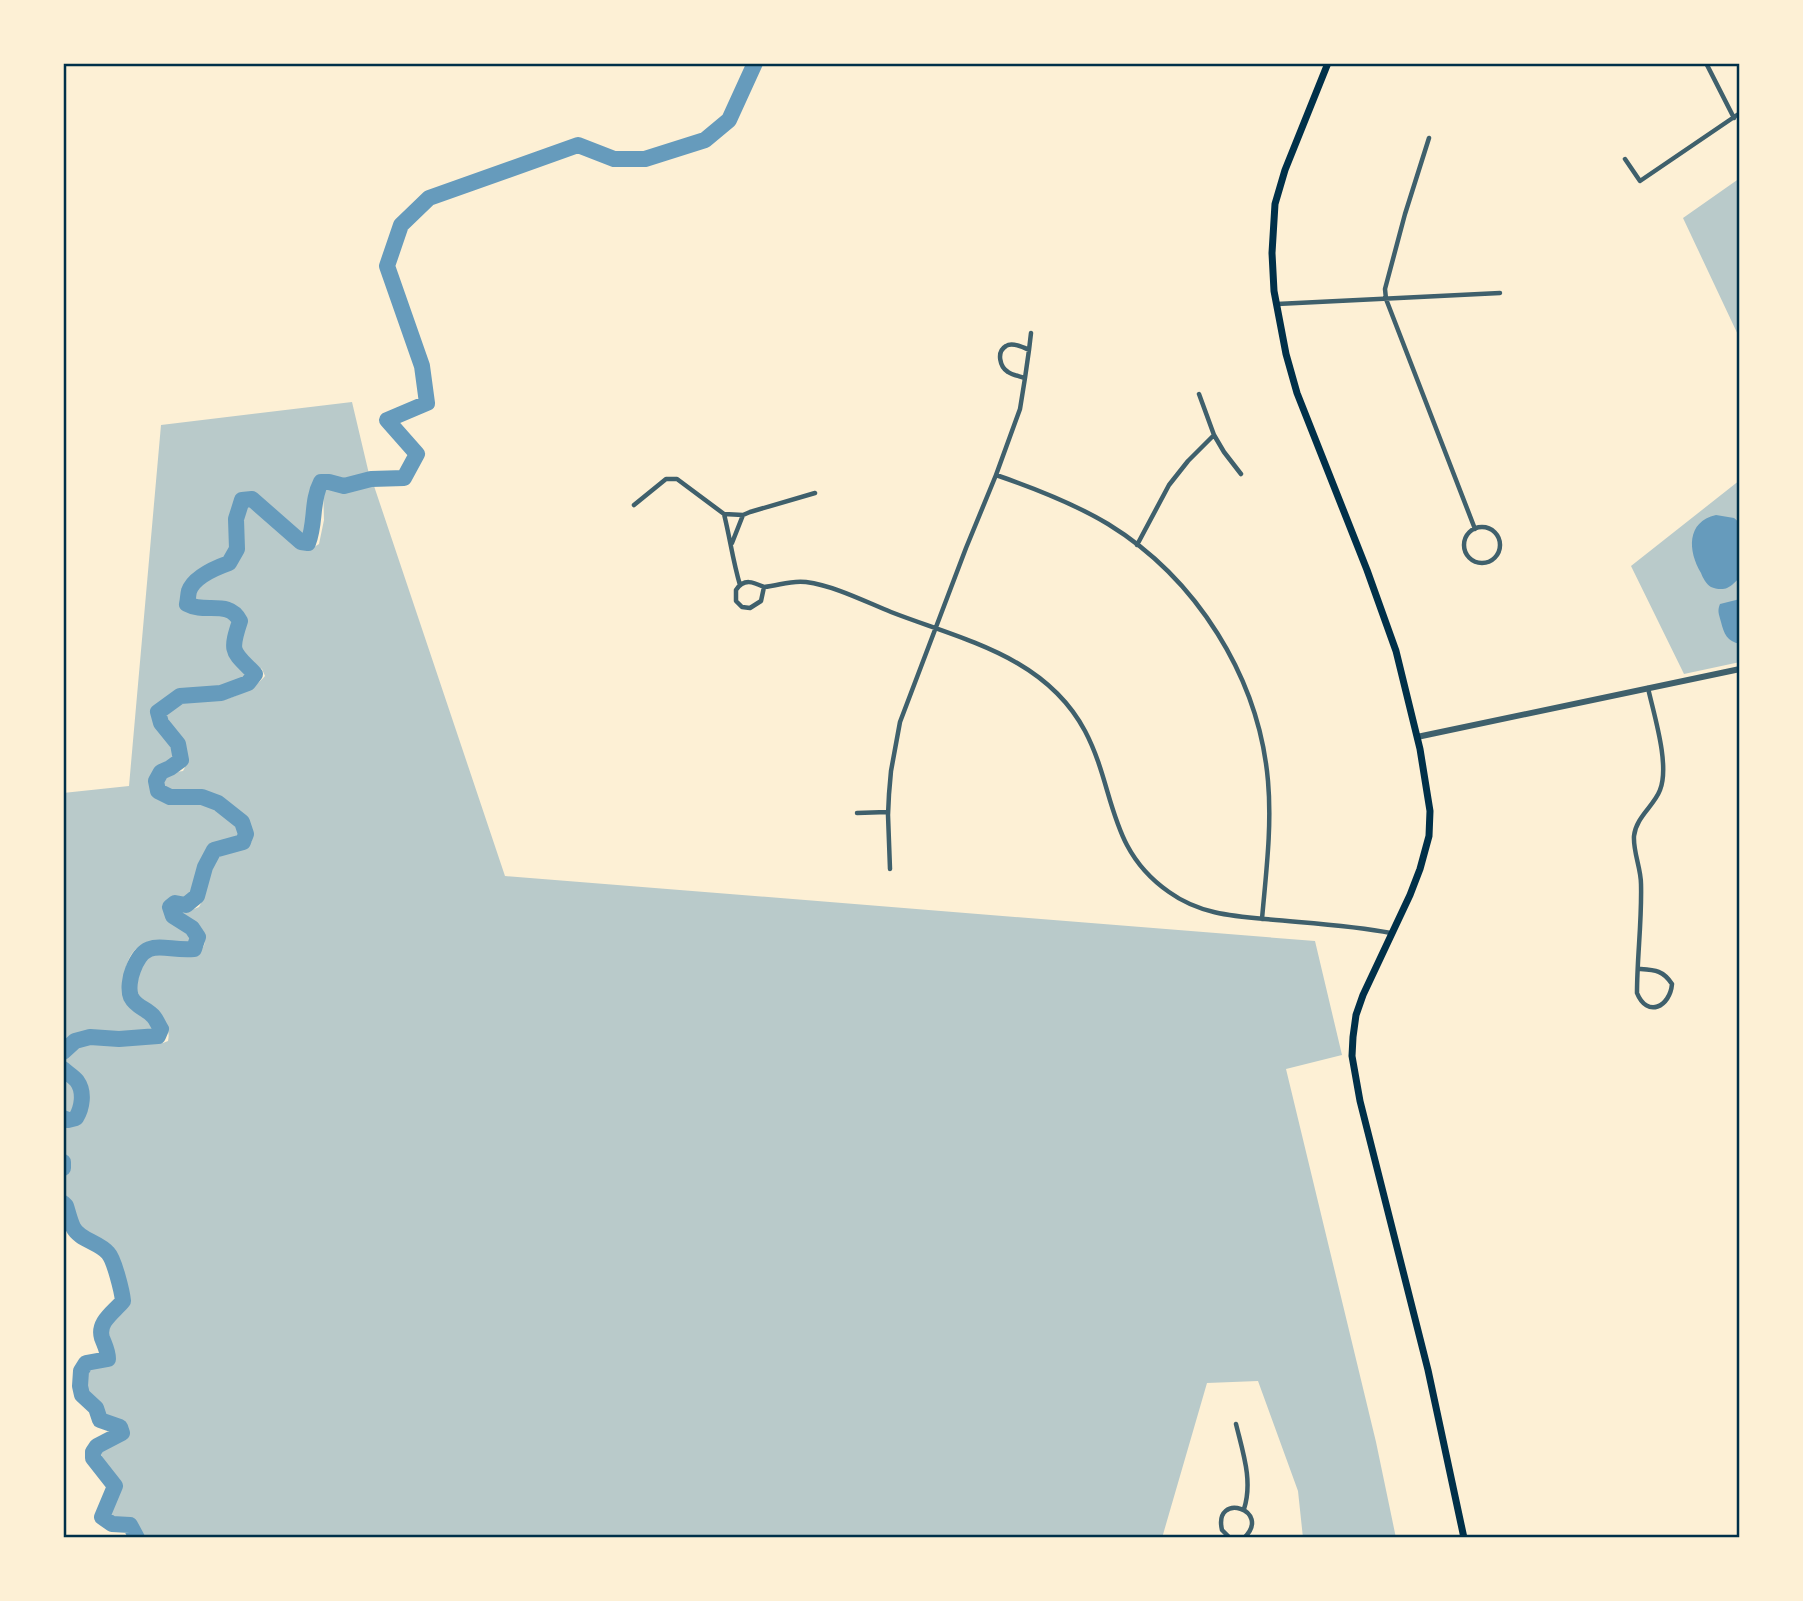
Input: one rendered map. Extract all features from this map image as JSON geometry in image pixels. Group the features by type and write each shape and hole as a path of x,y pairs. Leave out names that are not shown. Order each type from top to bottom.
{"main road":[{"path":"1328,63 1285,170 1275,204 1272,253 1276,304 1297,393 1384,615 1401,669 1428,799 1429,836 1416,882 1356,1015 1353,1066 1430,1380 1464,1538"}],"street":[{"path":"1706,63 1734,118"},
{"path":"1625,159 1640,181 1740,113"},
{"path":"1429,138 1385,289 1386,299 1475,529"},
{"path":"1276,304 1500,293"},
{"path":"890,869 888,812 891,771 900,722 1020,409 1031,333"},
{"path":"1025,378 1006,371 1001,364 1000,355 1009,345 1029,349"},
{"path":"1199,394 1214,435 1241,474"},
{"path":"1137,545 1169,485 1214,435"},
{"path":"996,475 1039,491 1107,524 1137,545 1178,581 1207,619 1236,669 1258,727 1266,763 1269,797 1268,842 1262,919"},
{"path":"634,505 666,479 677,479 724,514 743,515 815,493"},
{"path":"724,514 740,585"},
{"path":"732,543 743,515"},
{"path":"1475,529 1489,529 1499,538 1499,552 1489,562 1475,562 1465,552 1465,538 1475,529"},
{"path":"764,587 760,603 748,609 740,606 736,600 736,590 740,585 750,582 764,587 791,582 811,583 993,651 1025,667 1045,681 1082,726 1091,744 1126,845 1139,865 1177,898 1222,915 1392,933"},
{"path":"1417,737 1740,669"},
{"path":"1639,969 1655,970 1667,975 1672,984 1671,994 1665,1003 1656,1007 1648,1006 1641,1001 1637,993 1641,888 1634,832 1660,790 1663,778 1662,756 1648,688"},
{"path":"857,813 888,812"},
{"path":"1236,1424 1247,1471 1248,1497 1244,1509"},
{"path":"1230,1538 1223,1530 1222,1518 1231,1507 1244,1509 1252,1521 1251,1530 1244,1538"}],"shaded area":[{"path":"1740,178 1740,339 1683,218"},
{"path":"352,402 369,474 345,481 327,477 317,480 312,493 310,524 304,537 257,497 247,493 240,496 235,503 228,557 196,577 184,591 183,599 187,608 224,612 235,617 231,653 236,663 249,675 221,688 181,689 154,707 155,719 175,752 154,775 153,786 164,800 199,802 220,809 232,818 240,833 234,841 218,842 209,846 205,851 192,895 186,900 174,899 168,905 170,915 186,930 191,943 148,943 135,950 128,962 124,977 126,999 152,1020 155,1029 144,1034 90,1034 63,1047 63,793 129,786 161,425"},
{"path":"1740,480 1740,662 1684,674 1631,566"},
{"path":"373,483 505,876 1315,941 1342,1055 1286,1069 1376,1442 1396,1538 1303,1538 1298,1491 1258,1381 1207,1383 1162,1538 141,1538 134,1520 117,1520 107,1514 104,1509 110,1497 117,1494 118,1488 110,1472 95,1454 124,1437 127,1426 123,1421 108,1420 102,1416 82,1384 82,1379 88,1367 113,1362 106,1327 109,1318 124,1306 129,1297 116,1256 85,1233 75,1220 63,1195 63,1178 70,1165 63,1150 63,1122 74,1124 79,1120 84,1108 85,1094 82,1080 64,1064 63,1058 76,1045 86,1042 168,1041 165,1024 137,996 135,983 139,970 146,958 157,951 167,950 189,955 203,948 205,940 201,931 179,916 174,907 199,907 212,868 219,857 224,853 248,847 252,841 243,818 228,804 205,793 170,792 161,782 166,774 183,771 187,757 182,743 165,718 165,713 171,706 183,700 216,701 236,696 256,685 265,676 262,669 239,654 236,644 243,622 235,608 224,603 195,605 191,599 192,592 212,574 231,567 236,562 246,506 256,509 298,545 311,549 319,544 324,520 323,486 328,485 342,491"},
{"path":"63,1075 77,1094 78,1106 72,1116 63,1113"}],"water":[{"path":"1716,515 1734,518 1740,523 1740,577 1731,586 1723,589 1713,588 1706,583 1692,547 1692,538 1699,524"},
{"path":"1740,599 1740,644 1727,636 1718,611 1720,604"}],"waterway":[{"path":"63,1052 75,1041 90,1037 119,1039 158,1036 161,1029 155,1018 131,997 133,970 138,959 150,949 194,949 198,937 192,928 173,916 170,907 175,903 186,905 197,896 205,867 214,850 243,842 246,834 242,822 218,803 202,797 170,797 158,791 156,781 161,772 181,760 178,744 161,723 158,712 180,696 221,693 248,683 255,674 235,651 240,621 235,614 230,610 187,604 189,591 195,581 229,563 237,549 236,519 242,500 252,499 301,542 308,543 321,482 344,486 371,479 404,478 417,454 387,420 427,403 422,366 387,266 401,225 429,198 578,145 614,159 645,159 705,140 729,120 755,63"},
{"path":"63,1069 80,1085 82,1095 76,1118 63,1118"},
{"path":"63,1162 63,1168"},
{"path":"63,1203 76,1231 110,1256 121,1290 123,1301 107,1318 101,1332 108,1359 86,1363 81,1371 80,1386 82,1395 96,1408 100,1420 120,1427 122,1433 97,1446 93,1452 93,1458 115,1486 102,1517 112,1524 130,1525 137,1538"}]}
